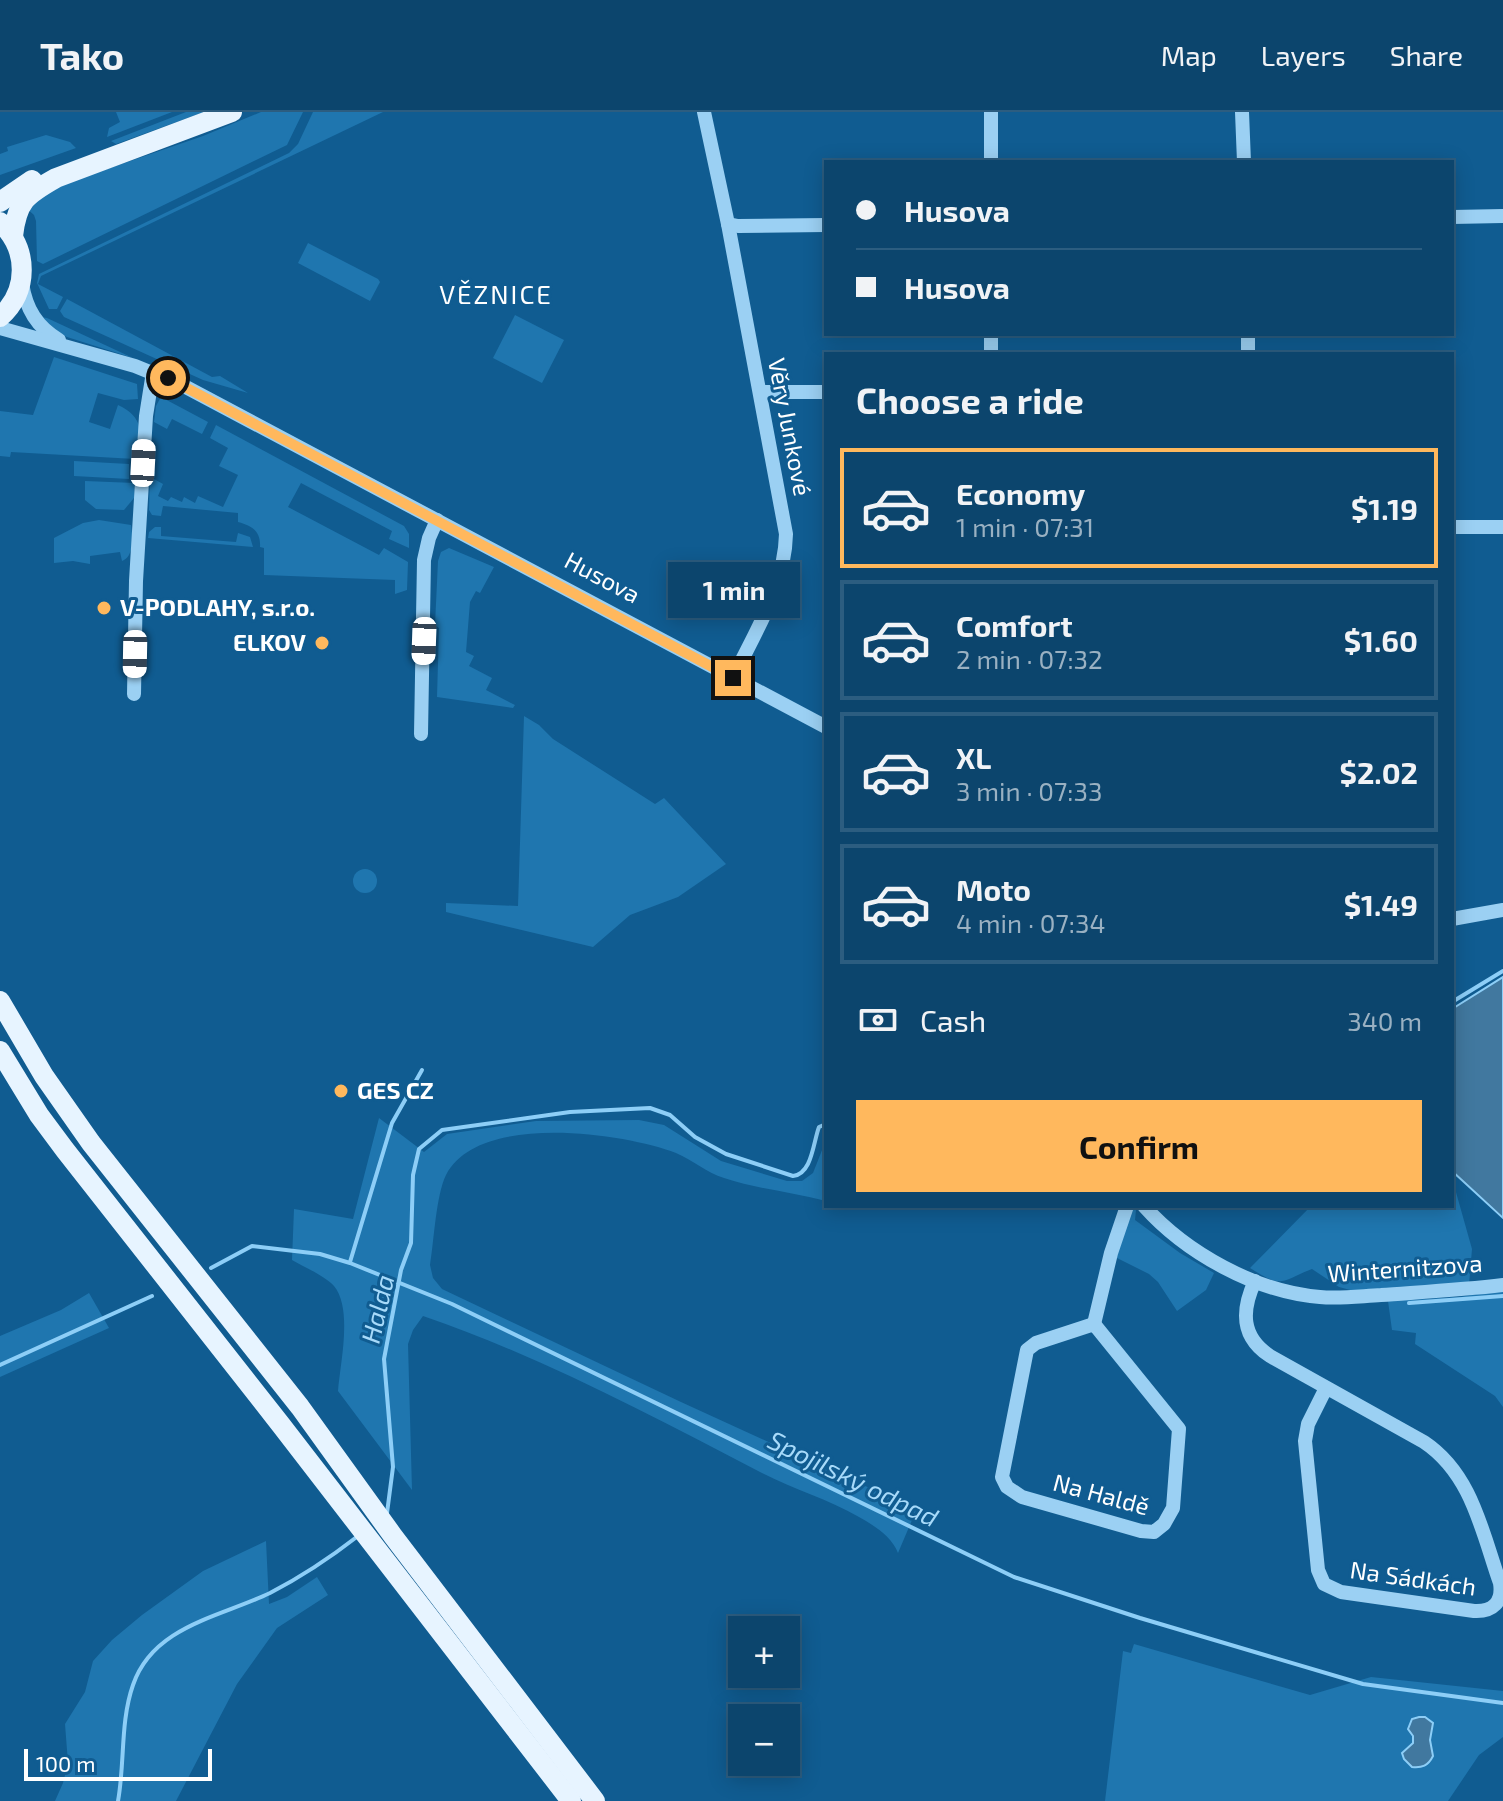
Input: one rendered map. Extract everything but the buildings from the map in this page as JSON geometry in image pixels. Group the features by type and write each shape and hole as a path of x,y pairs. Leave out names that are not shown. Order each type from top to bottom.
{"main road":[{"path":"6,229 26,197 56,178 232,112"},
{"path":"0,202 27,182 82,167"},
{"name":"Husova","path":"6,229 21,256 22,280"},
{"path":"0,317 14,301 22,280"},
{"path":"0,1001 44,1076 91,1143 300,1407 346,1472 385,1542 571,1801"},
{"path":"0,1051 39,1115 65,1150 327,1485 385,1542 595,1801"}],"street":[{"name":"Věry Junkové","path":"704,112 785,521 786,546 777,587 733,678"},
{"path":"991,112 991,160"},
{"path":"1242,112 1244,160"},
{"path":"1454,217 1503,216"},
{"path":"728,224 824,225"},
{"name":"Husova","path":"22,280 25,301 41,327 60,340 101,356"},
{"name":"Husova","path":"0,328 153,372 223,406 824,726"},
{"path":"134,694 138,550 146,416 153,372"},
{"path":"761,392 824,392"},
{"path":"421,734 424,560 437,520"},
{"path":"1454,527 1503,527"},
{"path":"1454,919 1503,910"},
{"path":"1094,1324 1111,1253 1126,1208"},
{"name":"Winternitzova","path":"1146,1208 1189,1245 1255,1281 1301,1294 1338,1298 1503,1285"},
{"name":"Na Sádkách","path":"1255,1281 1245,1316 1251,1339 1262,1351 1424,1442 1441,1454 1457,1472 1471,1499 1500,1583 1501,1595 1494,1607 1474,1611 1341,1592 1324,1584 1318,1570 1305,1441 1312,1415 1326,1388"},
{"name":"Na Haldě","path":"1094,1324 1179,1429 1173,1508 1164,1524 1154,1532 1022,1497 1007,1487 1002,1477 1027,1350 1036,1343 1094,1324"}],"shaded area":[{"path":"116,112 172,112 107,137 109,128 120,122"},
{"path":"186,112 204,112 116,144 111,141"},
{"path":"261,112 303,112 287,145 43,264 37,261 36,221 25,207 40,192 203,136"},
{"path":"313,112 383,112 41,276 38,284 63,297 57,309 49,309 37,283 39,274 289,153 298,144"},
{"path":"46,135 70,142 76,148 0,175 0,154 8,151 7,147"},
{"path":"308,243 378,279 380,282 370,301 298,263"},
{"path":"67,299 248,393 203,380 64,317 60,311"},
{"path":"515,315 564,340 542,383 493,358"},
{"path":"41,317 47,318 133,358 58,333"},
{"path":"54,357 137,384 138,399 124,400 98,393 89,422 110,429 118,405 127,410 139,427 135,459 11,452 10,457 0,456 0,411 33,415"},
{"path":"161,397 208,422 202,434 172,419 167,429 154,422"},
{"path":"216,425 404,526 409,534 409,548 389,539 392,531 301,483 288,507 379,555 384,548 408,562 407,590 395,594 395,580 264,575 264,548 260,547 255,530 238,522 238,513 163,506 161,516 152,515 149,510 150,473 155,472 154,479 163,484 158,496 168,501 171,497 182,502 184,497 195,503 198,496 223,507 238,475 219,466 228,448 210,438"},
{"path":"74,461 129,464 129,479 74,476"},
{"path":"85,481 135,483 134,498 124,510 96,509 85,500"},
{"path":"99,520 131,525 132,546 126,559 122,561 120,552 90,556 90,564 73,561 54,563 54,538 83,523"},
{"path":"155,527 161,527 161,536 236,542 238,533 250,537 253,547 148,538"},
{"path":"449,548 494,567 480,593 476,591 470,602 466,652 474,656 469,666 492,678 486,690 515,705 513,708 437,697 439,628 435,625 438,561 441,552"},
{"path":"524,716 553,739 655,804 664,798 726,864 678,897 630,915 593,947 446,912 446,903 518,906"},
{"path":"365,869 374,872 377,881 374,890 365,893 356,890 353,881 356,872"},
{"path":"1503,977 1503,1218 1454,1173 1454,1008"},
{"path":"379,1118 424,1152 447,1134 536,1121 639,1120 664,1125 721,1161 787,1181 802,1181 813,1173 824,1145 824,1201 724,1178 676,1153 622,1139 553,1133 519,1135 488,1142 463,1155 446,1175 438,1206 430,1265 433,1278 442,1289 865,1486 918,1506 898,1553 882,1532 847,1511 772,1478 552,1368 423,1316 408,1344 412,1490 338,1391 344,1322 340,1296 330,1282 292,1260 294,1209 353,1219"},
{"path":"1454,1185 1472,1249 1469,1285 1354,1291 1339,1287 1312,1269 1287,1280 1275,1281 1250,1268 1309,1208 1454,1208"},
{"path":"1132,1208 1136,1210 1135,1220 1214,1273 1206,1290 1177,1311 1149,1274 1115,1257"},
{"path":"1503,1290 1503,1407 1495,1396 1415,1344 1416,1333 1392,1330 1388,1301 1459,1297"},
{"path":"89,1293 109,1328 0,1377 0,1336 61,1310"},
{"path":"266,1541 269,1604 287,1597 317,1577 328,1595 277,1628 237,1684 176,1801 55,1801 68,1763 65,1724 85,1692 93,1661 142,1615 203,1571"},
{"path":"1134,1644 1310,1695 1371,1677 1503,1691 1503,1737 1479,1755 1448,1801 1105,1801 1123,1651 1131,1653"},
{"path":"1419,1717 1433,1723 1430,1740 1433,1756 1424,1766 1412,1767 1402,1753 1413,1743 1408,1729 1412,1719"}],"waterway":[{"name":"Halda","path":"1454,1001 1503,971"},
{"path":"350,1262 392,1123 422,1070"},
{"name":"Halda","path":"387,1513 393,1467 384,1359 401,1270 411,1243 413,1175 419,1149 442,1130 570,1112 650,1108 670,1115 695,1137 726,1154 793,1176 808,1164 819,1127 824,1125"},
{"name":"Spojilský odpad","path":"211,1268 252,1246 320,1254 350,1263 452,1304 1014,1577 1363,1684 1503,1703"},
{"name":"Spojilský odpad","path":"0,1365 152,1296"},
{"path":"1409,1303 1503,1296"},
{"name":"Halda","path":"118,1801 129,1699 143,1665 156,1649 190,1626 282,1587 358,1536"}],"place":[{"name":"V-PODLAHY, s.r.o.","path":"104,608"},
{"name":"ELKOV","path":"322,643"},
{"name":"GES CZ","path":"341,1091"}],"district":[{"name":"VĚZNICE","path":"496,295"}],"route":[{"path":"168,378 733,678"}]}
